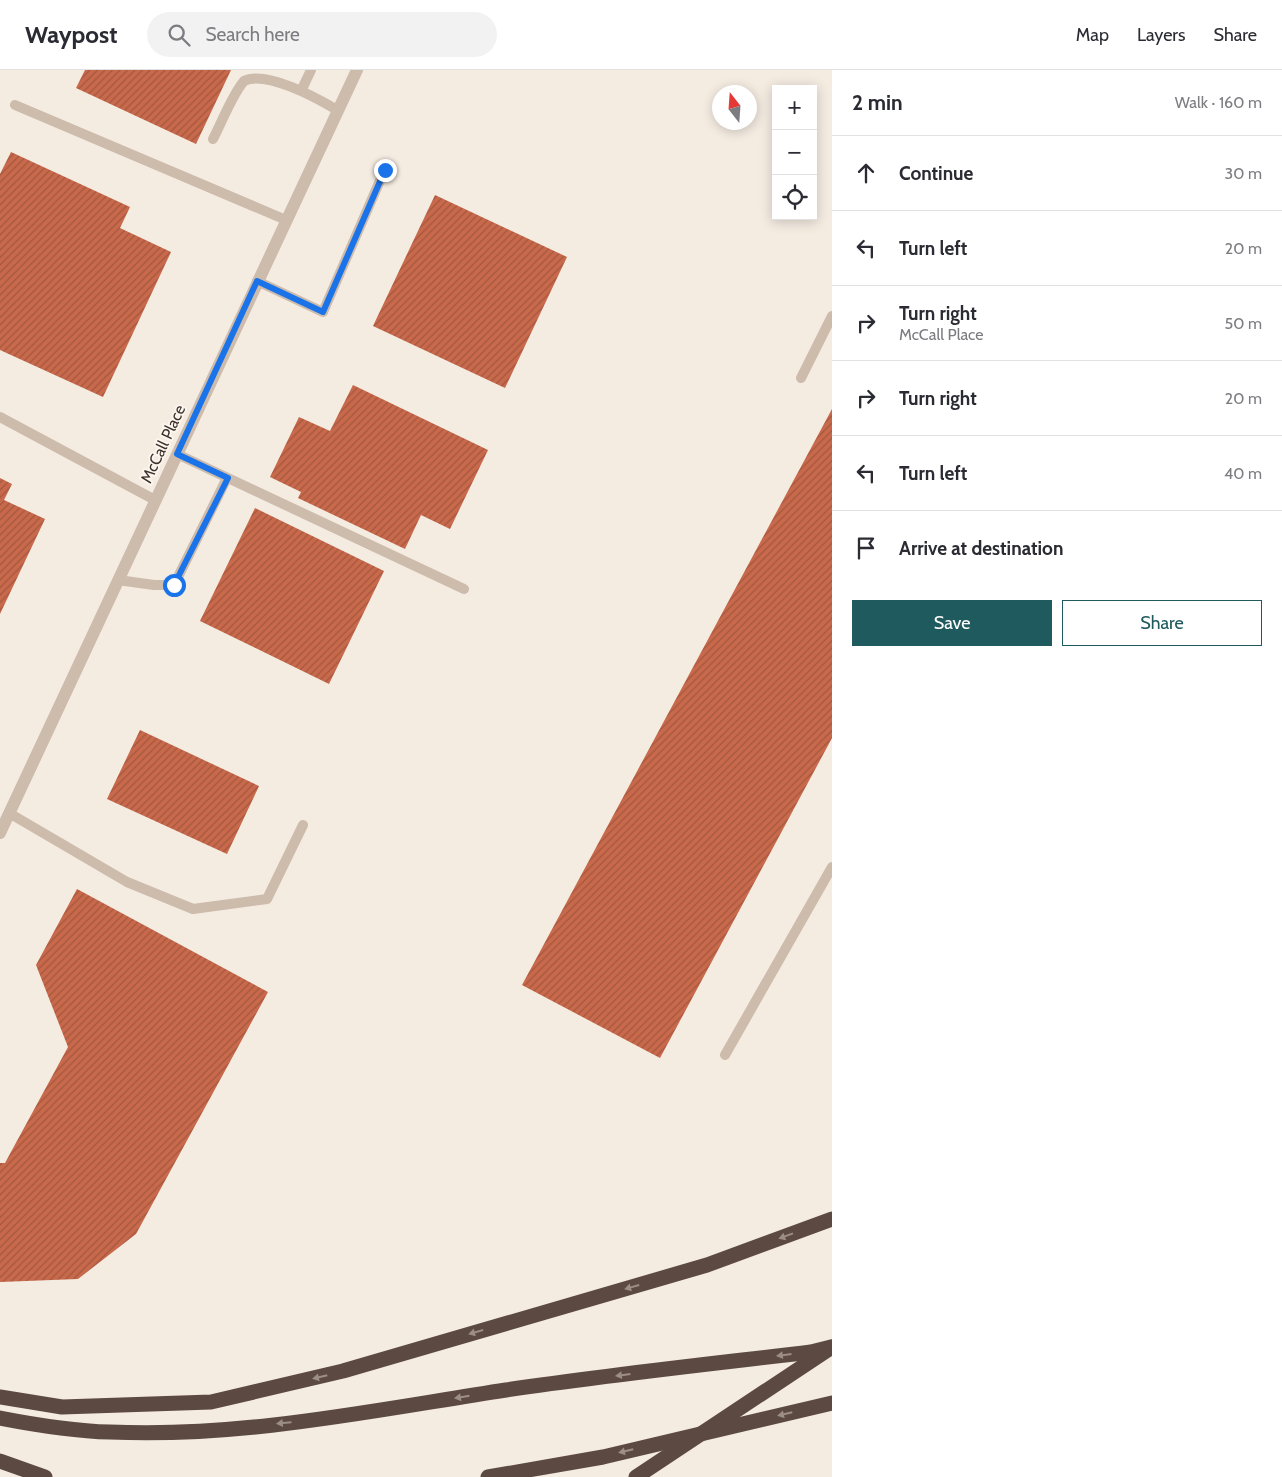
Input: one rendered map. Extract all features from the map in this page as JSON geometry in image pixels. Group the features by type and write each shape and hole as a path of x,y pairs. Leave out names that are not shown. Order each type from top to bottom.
{"highway":[{"path":"0,1398 62,1408 210,1402 343,1371 698,1268 832,1219"},
{"path":"0,1418 41,1426 109,1432 189,1432 296,1422 534,1386 811,1352 832,1347"},
{"path":"636,1477 832,1347"},
{"path":"488,1477 603,1457 832,1403"},
{"path":"0,1461 43,1476"}],"street":[{"name":"McCall Place","path":"0,833 356,70"}],"lane":[{"path":"302,89 312,70"},
{"path":"213,139 243,82 256,74 271,73 337,110"},
{"path":"15,105 286,220"},
{"path":"257,281 323,312 385,170"},
{"path":"801,378 832,316"},
{"path":"0,417 155,500"},
{"path":"177,454 464,589"},
{"path":"118,580 154,585 174,585 228,478"},
{"path":"9,813 127,882 193,910 267,899 303,825"},
{"path":"725,1055 832,867"}],"building":[{"path":"85,70 231,70 196,144 76,88"},
{"path":"11,152 130,207 120,228 171,252 103,397 0,350 0,174"},
{"path":"435,195 567,257 505,388 373,326"},
{"path":"353,385 488,450 450,529 421,515 405,549 298,498 301,492 270,477 299,417 330,431"},
{"path":"832,409 832,738 660,1058 522,985"},
{"path":"0,478 12,484 4,500 45,519 0,614"},
{"path":"255,508 384,571 329,684 200,621"},
{"path":"140,730 259,786 227,854 107,799"},
{"path":"77,889 268,992 136,1234 78,1279 0,1282 0,1163 5,1163 68,1047 36,965"}],"route":[{"path":"174,585 228,478 177,454 257,281 323,312 385,170"}]}
